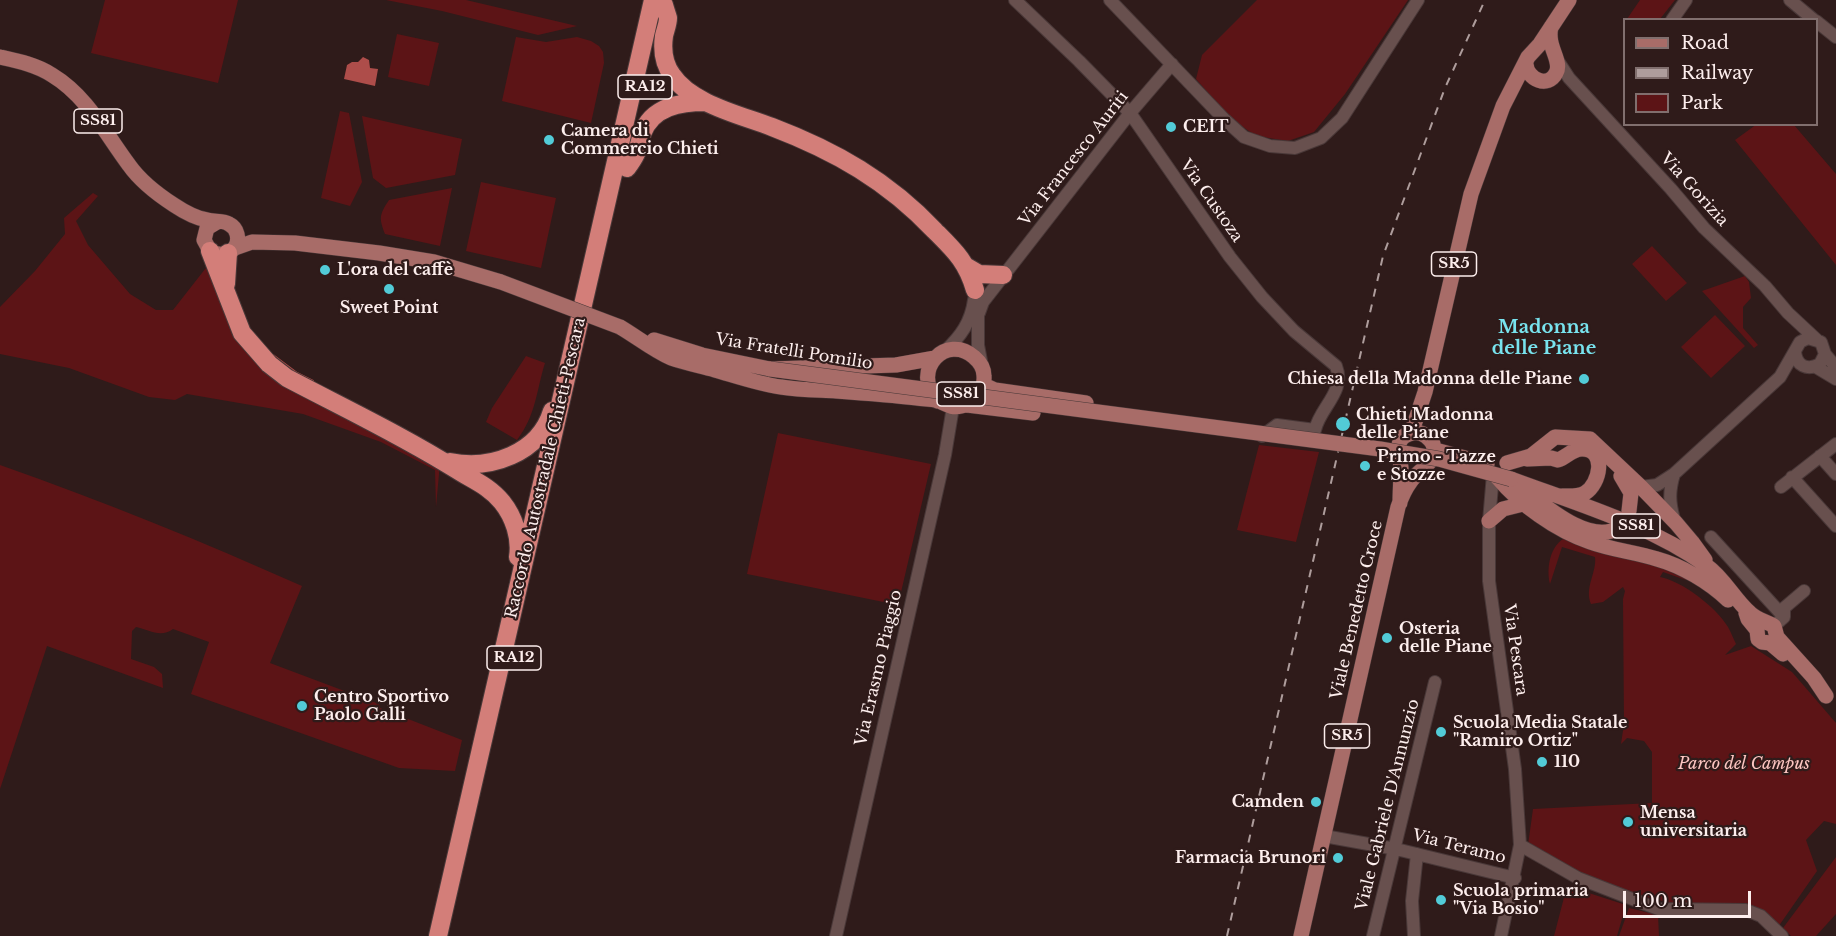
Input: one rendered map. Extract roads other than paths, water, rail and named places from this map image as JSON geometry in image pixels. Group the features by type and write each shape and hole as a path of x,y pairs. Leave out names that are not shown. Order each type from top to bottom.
{"highway":[{"path":"661,2 668,19 663,46 666,65 678,82 706,102 811,142 858,167 897,195 924,219 967,267 975,290"},
{"name":"Raccordo Autostradale Chieti-Pescara","path":"451,936 627,168 661,2"},
{"name":"Raccordo Autostradale Chieti-Pescara","path":"438,936 566,380 661,2"},
{"path":"627,168 638,153 643,132 659,112 677,104 706,102"},
{"path":"220,249 225,289 235,318 242,333 269,364 287,378 443,461 487,487 501,501 515,525 518,537 519,555 507,610 510,624"},
{"path":"967,267 986,276 1003,276"},
{"path":"443,461 483,464 501,460 521,450 537,437 547,424 555,397 566,380"}],"main road":[{"name":"SR5","path":"1400,503 1400,460 1397,448 1414,425 1425,392 1468,204 1503,106 1530,58 1569,0"},
{"path":"1551,27 1549,35 1555,57 1557,72 1544,80 1531,76 1530,58 1541,49 1555,57"},
{"name":"SS81","path":"0,57 39,68 67,85 85,103 142,181 161,197 180,209 205,220 225,222 234,228"},
{"name":"SR5","path":"1495,130 1514,95 1524,87 1544,80"},
{"path":"180,209 220,249"},
{"path":"217,222 207,228 204,236 220,249"},
{"path":"220,249 238,238 234,228"},
{"name":"Via Fratelli Pomilio","path":"234,228 295,243"},
{"name":"Via Fratelli Pomilio","path":"220,249 252,242 295,243 414,258 501,282 702,356 770,369 1412,454 1511,479"},
{"path":"620,327 671,358 780,387 937,400 1122,425 1153,419"},
{"path":"770,369 896,365 954,349 973,355 979,362 983,378 981,391 964,404"},
{"path":"937,400 927,384 927,375 929,366 940,354"},
{"path":"983,378 995,390 1121,408 1153,419"},
{"name":"SR5","path":"1400,503 1420,469 1429,464 1434,448 1425,424 1425,392"},
{"path":"1407,435 1417,433 1434,448 1492,471 1504,472 1507,463 1524,459 1551,458 1546,448 1560,445 1593,453 1599,463 1597,476 1592,486 1583,494 1556,496"},
{"path":"1524,459 1538,452 1586,438 1599,446 1676,523 1710,568"},
{"path":"1599,446 1629,487 1632,500 1629,511"},
{"path":"1400,460 1409,468 1420,469"},
{"path":"1492,471 1522,504 1582,539 1659,559 1697,577 1765,625"},
{"path":"1511,479 1575,526 1599,533 1614,531 1620,527"},
{"name":"SS81","path":"1511,479 1642,528 1672,543 1710,568 1814,678 1831,701"},
{"name":"Viale Benedetto Croce","path":"1301,936 1400,503"},
{"path":"1489,521 1503,509 1522,504"}],"street":[{"name":"Via Custoza","path":"964,404 1259,439 1277,425 1315,430 1320,414 1336,393 1339,373 1336,366 1294,331 1262,297 1230,257 1130,114 1015,0"},
{"path":"1110,0 1244,137 1270,146 1295,148 1321,138 1342,118 1418,0"},
{"path":"1673,18 1686,0"},
{"path":"1790,0 1812,18"},
{"path":"1818,22 1836,37"},
{"name":"Via Gorizia","path":"1555,57 1704,228 1817,340"},
{"name":"Via Francesco Auriti","path":"979,313 983,302 1003,276 1172,64"},
{"path":"1544,80 1578,86"},
{"name":"Via Francesco Auriti","path":"975,290 1003,276"},
{"path":"975,290 979,313 978,345 983,378"},
{"path":"940,354 956,341 968,325 975,290"},
{"name":"Via Gorizia","path":"1788,313 1796,348"},
{"path":"1641,487 1657,485 1674,474 1780,377 1796,348 1808,338 1817,340 1823,346 1825,354 1836,367"},
{"path":"1796,348 1797,361 1805,367 1813,367 1836,378"},
{"path":"1780,377 1813,367 1822,361 1825,354"},
{"name":"Via Erasmo Piaggio","path":"836,936 945,454 964,404"},
{"path":"1781,487 1836,444"},
{"path":"1820,456 1836,474"},
{"name":"Via Pescara","path":"1492,471 1489,581 1515,769 1520,845 1515,878 1501,936"},
{"path":"1674,474 1669,490 1670,505 1676,523"},
{"path":"1792,477 1836,526"},
{"path":"1712,537 1765,625 1804,591"},
{"name":"Viale Gabriele D'Annunzio","path":"1373,936 1435,682"},
{"name":"Via Teramo","path":"1324,836 1396,849 1515,878"},
{"path":"1520,845 1578,878 1658,909 1746,910 1761,916 1782,936"},
{"path":"1414,936 1412,901 1417,854"}],"waterway":[{"path":"273,355 297,373 313,381"}],"railway":[{"path":"1227,936 1383,256 1445,88 1485,0"}],"place":[{"name":"CEIT","path":"1171,127"},
{"name":"Camera di Commercio Chieti","path":"549,140"},
{"name":"L'ora del caffè","path":"325,270"},
{"name":"Sweet Point","path":"389,289"},
{"name":"Chiesa della Madonna delle Piane","path":"1584,379"},
{"name":"Chieti Madonna delle Piane","path":"1343,424"},
{"name":"Primo - Tazze e Stozze","path":"1365,466"},
{"name":"Osteria delle Piane","path":"1387,638"},
{"name":"Centro Sportivo Paolo Galli","path":"302,706"},
{"name":"Scuola Media Statale \"Ramiro Ortiz\"","path":"1441,732"},
{"name":"110","path":"1542,762"},
{"name":"Camden","path":"1316,802"},
{"name":"Mensa universitaria","path":"1628,822"},
{"name":"Farmacia Brunori","path":"1338,858"},
{"name":"Scuola primaria \"Via Bosio\"","path":"1441,900"}],"district":[{"name":"Madonna delle Piane","path":"1544,338"}],"park label":[{"name":"Parco del Campus","path":"1744,764"}]}
